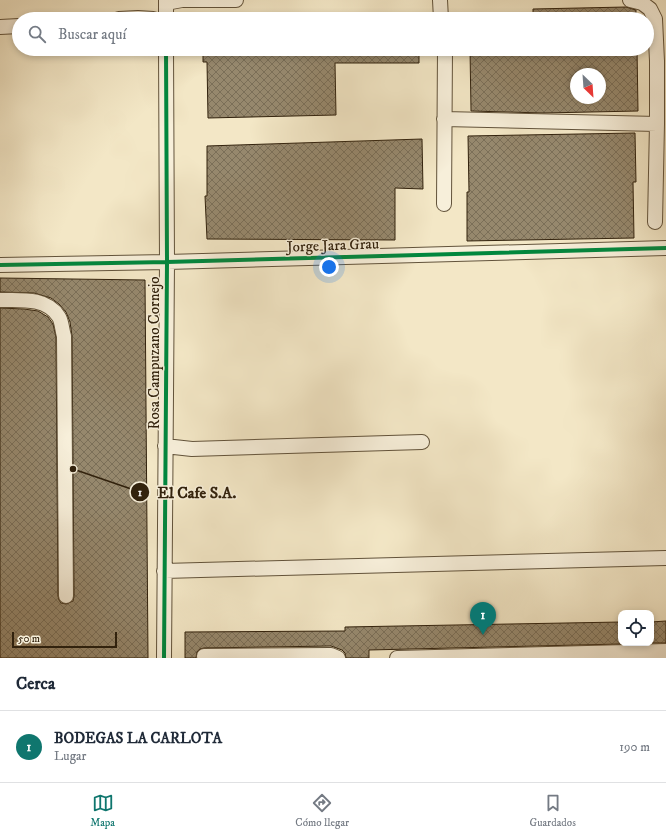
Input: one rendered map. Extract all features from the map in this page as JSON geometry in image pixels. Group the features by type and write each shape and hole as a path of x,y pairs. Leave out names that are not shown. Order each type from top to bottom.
{"street":[{"path":"166,2 182,0 236,0"},
{"path":"440,0 441,12"},
{"path":"630,0 642,3 652,12"},
{"path":"654,17 657,61 656,222"},
{"path":"0,27 12,26"},
{"name":"Rosa Campuzano Cornejo","path":"164,658 167,262 166,56"},
{"path":"444,204 445,56"},
{"path":"444,119 657,124"},
{"name":"Jorge Jara Grau","path":"0,265 167,262 666,248"},
{"path":"0,300 39,302 51,308 59,318 64,336 66,596"},
{"path":"165,446 192,449 422,442"},
{"path":"164,571 666,558"},
{"path":"396,658 666,651"},
{"path":"204,656 331,655 338,658"}],"building":[{"path":"626,7 636,10 636,12 533,12 533,9"},
{"path":"203,56 419,56 419,63 335,63 336,115 208,118 207,62 203,62"},
{"path":"470,56 637,56 638,111 543,113 471,111"},
{"path":"635,133 636,182 633,182 634,238 467,241 467,192 469,192 468,136"},
{"path":"422,139 423,189 395,188 395,240 207,239 205,196 207,196 207,146"},
{"path":"0,278 145,280 148,658 0,658 0,308 38,311 48,317 53,324 56,337 58,596 61,603 66,604 73,601 74,596 72,336 70,322 66,312 51,298 34,293 0,292"},
{"path":"666,621 666,643 654,643 654,622"},
{"path":"618,622 618,644 369,650 369,658 346,658 345,653 342,650 331,646 204,648 197,652 196,658 185,658 185,632 345,631 345,627"}],"cycle path":[{"path":"164,658 167,262 166,56"},
{"path":"0,265 167,262 666,248"}],"place":[{"name":"El Cafe S.A.","path":"73,469"},
{"name":"BODEGAS LA CARLOTA","path":"483,635"}]}
